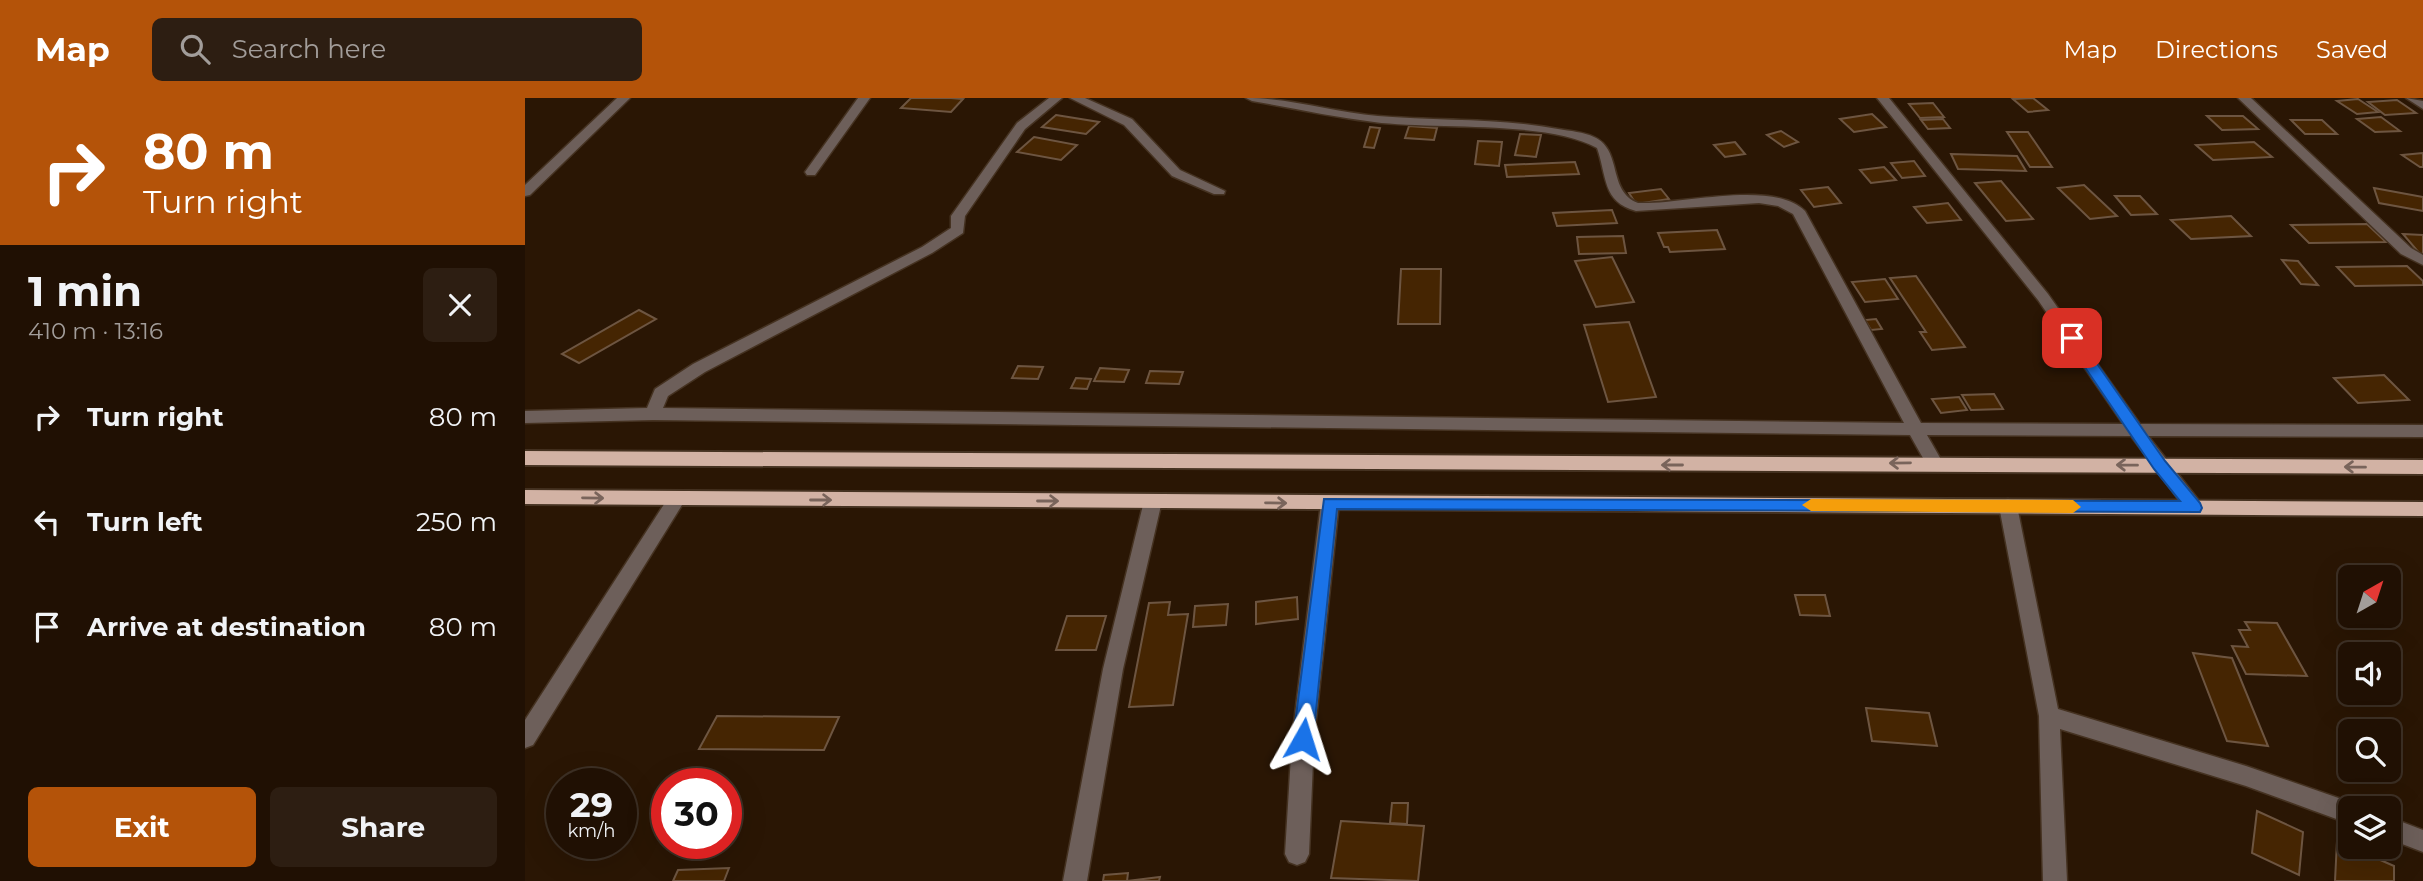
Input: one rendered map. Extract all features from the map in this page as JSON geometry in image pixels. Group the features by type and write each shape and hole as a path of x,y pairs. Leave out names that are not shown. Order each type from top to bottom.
{"highway":[{"path":"525,458 1687,466 1934,463 2423,467"},
{"path":"525,497 2423,509"}],"street":[{"path":"525,192 624,98"},
{"path":"811,172 864,98"},
{"path":"653,414 661,393 699,368 927,250 958,230 958,216 1021,126 1056,98"},
{"path":"1076,98 1128,122 1175,173 1219,191"},
{"path":"1252,98 1374,119 1532,128 1588,138 1602,146 1615,191 1622,201 1635,209 1692,202 1755,200 1790,205 1798,211 1934,463"},
{"path":"1884,98 2043,298 2160,465 2194,508"},
{"path":"2244,98 2406,251 2423,261"},
{"path":"2411,98 2423,106"},
{"path":"525,418 653,414 1914,429 2423,431"},
{"path":"525,738 675,500"},
{"path":"1075,881 1113,669 1153,501"},
{"path":"1297,853 1303,739 1330,503"},
{"path":"2008,506 2049,716 2055,881"},
{"path":"2049,716 2258,780 2338,809"},
{"path":"2401,833 2423,841"}],"building":[{"path":"911,98 963,99 951,112 901,108"},
{"path":"2033,98 2048,110 2028,112 2013,99"},
{"path":"2358,99 2378,112 2357,114 2337,101"},
{"path":"2397,100 2416,113 2385,115 2368,102"},
{"path":"1933,103 1944,117 1920,118 1909,104"},
{"path":"1872,114 1886,127 1854,132 1840,119"},
{"path":"1056,115 1099,122 1086,134 1042,127"},
{"path":"2207,116 2243,116 2258,129 2222,130"},
{"path":"2381,117 2400,131 2375,132 2357,119"},
{"path":"1943,119 1950,128 1928,129 1921,120"},
{"path":"2291,120 2322,120 2337,134 2305,134"},
{"path":"1409,126 1437,128 1434,140 1405,138"},
{"path":"1370,127 1380,128 1374,148 1364,147"},
{"path":"1781,131 1798,142 1784,147 1767,135"},
{"path":"2007,132 2028,132 2052,167 2030,167"},
{"path":"1520,134 1541,135 1536,157 1515,155"},
{"path":"1034,137 1077,145 1061,160 1017,152"},
{"path":"1478,141 1502,142 1499,166 1475,164"},
{"path":"1735,142 1745,154 1725,157 1714,145"},
{"path":"2254,142 2272,157 2213,160 2196,145"},
{"path":"2423,153 2423,167 2402,155"},
{"path":"1951,154 2017,156 2026,171 1958,169"},
{"path":"1914,161 1925,176 1902,178 1891,163"},
{"path":"1575,162 1579,174 1507,177 1505,165"},
{"path":"1884,167 1896,180 1871,183 1860,170"},
{"path":"2001,181 2033,219 2006,221 1975,183"},
{"path":"2084,185 2117,216 2090,219 2058,188"},
{"path":"1828,187 1841,203 1814,207 1801,190"},
{"path":"2374,188 2423,197 2423,211 2379,203"},
{"path":"1661,189 1669,199 1636,204 1629,193"},
{"path":"2115,196 2140,196 2157,214 2131,215"},
{"path":"1948,203 1961,220 1927,223 1914,207"},
{"path":"1612,210 1617,223 1557,226 1553,213"},
{"path":"2231,216 2251,236 2191,239 2171,220"},
{"path":"2367,224 2386,242 2309,243 2291,225"},
{"path":"1717,230 1725,249 1670,252 1668,247 1664,247 1658,233"},
{"path":"2403,234 2423,235 2423,255 2420,254"},
{"path":"1623,236 1626,253 1579,254 1577,237"},
{"path":"1612,257 1634,302 1596,307 1575,261"},
{"path":"2282,260 2298,261 2318,285 2301,284"},
{"path":"2407,266 2423,281 2423,285 2355,286 2337,267"},
{"path":"1401,269 1441,269 1440,324 1398,324"},
{"path":"1916,276 1965,347 1932,350 1920,332 1926,332 1890,278"},
{"path":"1885,279 1898,299 1865,302 1852,282"},
{"path":"639,310 656,319 579,363 562,354"},
{"path":"1876,319 1882,329 1871,330 1865,320"},
{"path":"1629,322 1656,397 1608,402 1584,325"},
{"path":"1018,366 1043,367 1038,379 1012,378"},
{"path":"1100,368 1129,370 1124,382 1094,381"},
{"path":"1150,371 1183,372 1179,384 1146,383"},
{"path":"2384,375 2409,400 2358,403 2334,378"},
{"path":"1076,378 1091,379 1087,389 1071,388"},
{"path":"1994,394 2003,409 1971,410 1962,395"},
{"path":"1959,397 1967,410 1941,413 1932,399"},
{"path":"1795,595 1825,595 1830,616 1800,615"},
{"path":"1297,597 1298,619 1256,624 1256,602"},
{"path":"1170,602 1168,615 1188,614 1173,705 1129,707 1149,603"},
{"path":"1228,604 1226,625 1193,627 1195,606"},
{"path":"1067,616 1106,616 1096,650 1056,650"},
{"path":"2245,622 2277,623 2307,676 2246,674 2232,646 2248,647 2239,630 2250,630"},
{"path":"2193,653 2232,658 2268,746 2227,741"},
{"path":"1866,708 1929,713 1937,746 1872,741"},
{"path":"717,716 839,717 824,750 699,749"},
{"path":"1392,803 1408,803 1407,824 1390,823"},
{"path":"2257,811 2303,832 2299,875 2252,853"},
{"path":"1341,821 1424,826 1418,881 1331,878"},
{"path":"2337,841 2338,859 2378,859 2394,866 2394,881 2335,881"},
{"path":"729,868 724,881 673,881 678,870"},
{"path":"1128,873 1127,881 1103,881 1104,875"},
{"path":"1160,877 1159,881 1127,881"}],"slow traffic":[{"path":"1811,505 2073,507"}],"route":[{"path":"1303,739 1330,503 2194,508 2160,465 2072,338"}]}
